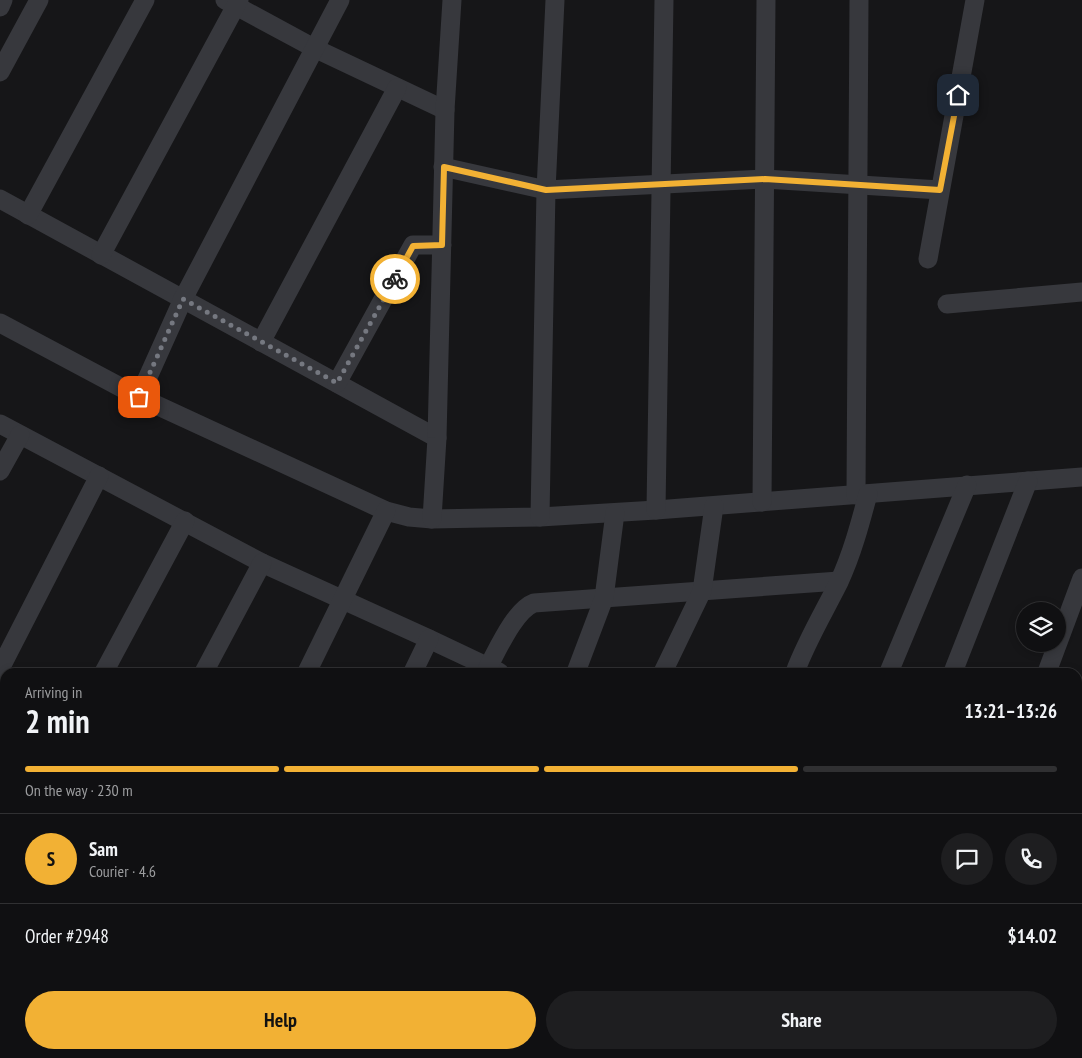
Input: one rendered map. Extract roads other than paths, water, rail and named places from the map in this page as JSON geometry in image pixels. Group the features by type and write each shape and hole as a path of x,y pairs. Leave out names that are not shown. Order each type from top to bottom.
{"street":[{"path":"0,7 3,0"},
{"path":"0,72 39,0"},
{"path":"28,215 145,0"},
{"path":"139,397 183,299 340,0"},
{"path":"432,519 437,438 445,110 452,0"},
{"path":"540,517 546,190 554,0"},
{"path":"656,510 664,0"},
{"path":"762,502 766,0"},
{"path":"797,668 807,642 839,581 852,551 862,494 858,184 859,0"},
{"path":"928,259 975,0"},
{"path":"101,255 233,2 314,48 445,110"},
{"path":"262,342 397,88"},
{"path":"444,167 546,190 765,179 940,190"},
{"path":"0,199 437,438"},
{"path":"337,383 413,246 442,245"},
{"path":"947,304 1082,292"},
{"path":"0,323 139,397 386,511 409,517 432,519 540,517 615,513 1082,477"},
{"path":"0,424 262,563 490,668"},
{"path":"0,471 20,435"},
{"path":"0,668 99,476"},
{"path":"954,668 1028,481"},
{"path":"891,668 967,485"},
{"path":"665,668 702,591 714,506"},
{"path":"309,668 386,511"},
{"path":"578,668 604,598 615,513"},
{"path":"106,668 185,521"},
{"path":"206,668 262,563"},
{"path":"1048,668 1082,578"},
{"path":"495,668 517,618 528,605 534,603 839,581"},
{"path":"415,668 429,639"}]}
